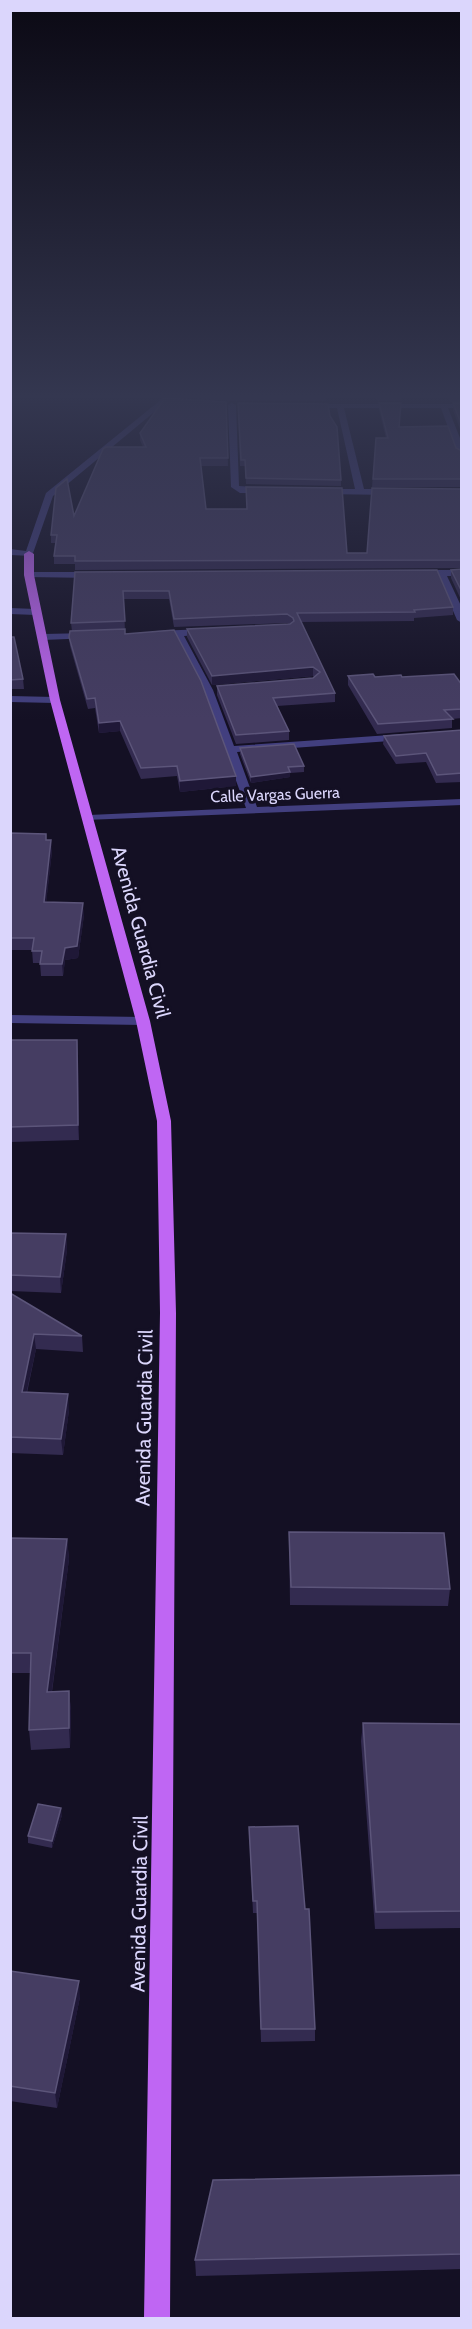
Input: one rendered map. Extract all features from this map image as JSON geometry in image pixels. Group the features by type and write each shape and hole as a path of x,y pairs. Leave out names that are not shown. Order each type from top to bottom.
{"main road":[{"name":"Avenida Guardia Civil","path":"29,554 29,575 55,700 143,1021 164,1121 168,1313 157,2319"}],"street":[{"path":"10,552 29,554 36,541 40,509 44,503"},
{"path":"406,573 462,573"},
{"path":"441,573 462,620"},
{"path":"29,575 111,575"},
{"path":"10,611 36,612"},
{"path":"144,635 221,632"},
{"path":"177,634 214,689 231,749 253,811"},
{"path":"43,637 99,636"},
{"path":"10,699 55,700"},
{"path":"231,749 415,736"},
{"name":"Calle Vargas Guerra","path":"89,818 462,802"},
{"path":"10,1019 143,1021"}],"building":[{"path":"54,503 71,503 74,516 80,503 205,503 206,509 247,509 247,503 343,503 347,553 367,553 371,503 462,503 462,560 75,561 75,556 54,556 57,535 51,535"},
{"path":"462,569 462,592 451,570"},
{"path":"437,570 453,607 414,610 415,612 297,613 335,693 273,698 289,731 236,735 217,686 313,678 320,672 313,667 212,676 187,629 290,624 294,621 287,614 174,619 169,591 123,591 125,621 71,623 75,572"},
{"path":"125,629 125,634 174,630 201,681 236,776 180,781 177,766 141,768 120,721 99,723 95,698 87,699 69,637 70,631"},
{"path":"10,637 14,637 23,679 10,680"},
{"path":"373,674 375,677 401,675 402,677 454,674 462,685 462,709 444,710 453,719 378,724 348,676"},
{"path":"462,730 462,773 437,775 426,753 396,756 384,736"},
{"path":"294,744 304,766 288,767 290,772 251,777 240,748"},
{"path":"10,833 46,834 46,840 51,840 44,902 83,903 77,946 65,948 62,964 40,964 42,951 32,951 34,938 10,938"},
{"path":"10,1040 77,1040 78,1125 10,1127"},
{"path":"10,1233 66,1234 60,1277 10,1275"},
{"path":"10,1293 82,1336 34,1334 22,1392 68,1394 61,1439 10,1437"},
{"path":"289,1532 444,1533 450,1589 291,1587"},
{"path":"10,1538 67,1539 47,1692 69,1691 69,1728 29,1730 31,1653 10,1653"},
{"path":"363,1723 462,1724 462,1911 376,1912"},
{"path":"38,1804 61,1808 52,1841 28,1836"},
{"path":"298,1826 305,1909 309,1909 315,2029 261,2029 257,1901 253,1901 249,1827"},
{"path":"10,1971 79,1981 55,2093 10,2086"},
{"path":"462,2175 462,2254 195,2260 213,2180"}]}
